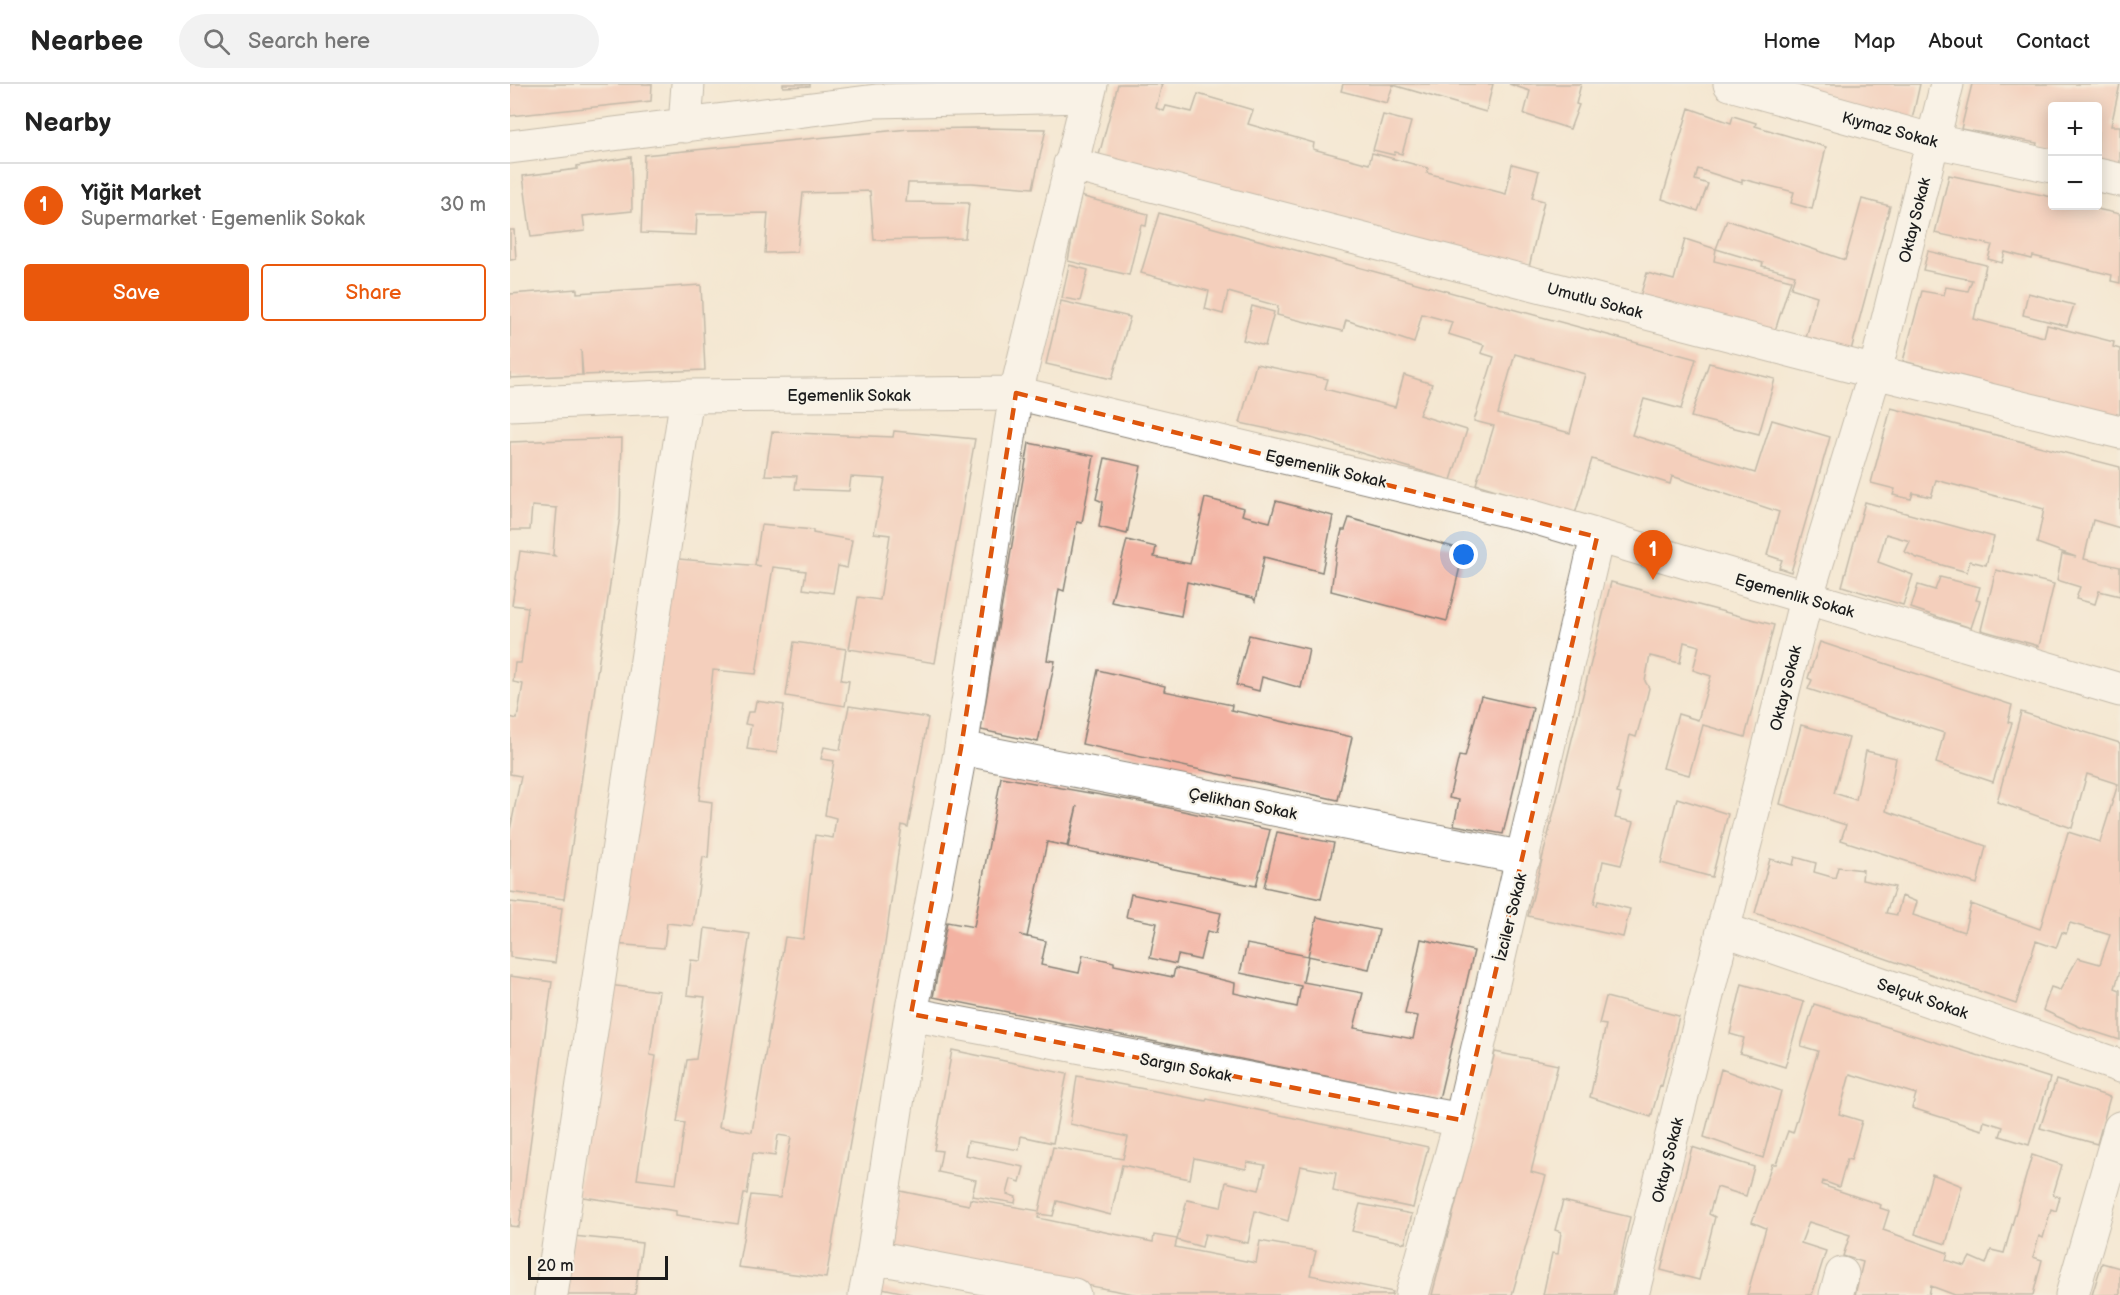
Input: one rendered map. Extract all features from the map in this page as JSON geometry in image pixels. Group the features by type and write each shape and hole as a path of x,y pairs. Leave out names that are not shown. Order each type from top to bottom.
{"street":[{"path":"686,126 688,84"},
{"name":"Kıymaz Sokak","path":"1730,84 1934,141 2048,165"},
{"name":"Oktay Sokak","path":"1632,1295 1806,599 1875,372 1947,84"},
{"path":"510,147 686,126 877,93 1089,90 1016,393 961,748 911,1014 865,1295"},
{"name":"Umutlu Sokak","path":"1070,164 1875,372 2120,432"},
{"path":"2102,176 2120,180"},
{"name":"Egemenlik Sokak","path":"510,404 687,396 1016,393 1530,516 2120,690"},
{"path":"550,1295 687,396"},
{"name":"İzciler Sokak","path":"1412,1295 1461,1120 1598,537"},
{"name":"Çelikhan Sokak","path":"961,748 1524,858"},
{"name":"Selçuk Sokak","path":"1725,930 2120,1066"},
{"name":"Sargın Sokak","path":"911,1014 1461,1120"},
{"path":"2073,1295 2120,1128"},
{"path":"873,1257 1074,1295"}],"highlighted area":[{"path":"1016,393 1597,537 1461,1120 911,1014 961,748"}],"building":[{"path":"510,84 652,84 651,101 510,116"},
{"path":"783,84 810,84 810,86 783,87"},
{"path":"1118,84 1162,84 1156,108 1164,111 1166,106 1192,112 1198,94 1253,110 1248,124 1314,143 1313,149 1369,164 1372,153 1428,168 1427,173 1506,194 1512,164 1539,171 1532,198 1544,201 1528,272 1099,155"},
{"path":"1343,84 1493,84 1486,112 1393,85 1387,103 1341,91"},
{"path":"1509,84 1581,84 1576,104 1579,105 1570,129 1524,114 1530,91"},
{"path":"1759,84 1920,84 1911,124"},
{"path":"1972,84 2120,84 2111,126 2120,126 2120,170 2102,165 2102,102 2048,102 2048,151 2036,147 2037,143 1961,129"},
{"path":"1689,108 1731,123 1733,116 1756,123 1755,126 1826,147 1812,209 1791,203 1794,192 1742,179 1742,183 1698,169 1695,180 1708,184 1698,211 1662,199"},
{"path":"1383,115 1411,122 1402,154 1395,152 1394,155 1373,150"},
{"path":"909,129 1046,129 1033,188 972,183 908,183 906,202 969,203 965,238 874,240 870,191 803,193 797,252 765,253 768,213 697,214 696,235 641,233 644,155"},
{"path":"631,157 632,211 583,216 585,231 531,237 523,176 577,169 577,166"},
{"path":"1949,175 2048,196 2048,210 2102,210 2120,214 2120,283 2111,281 2112,275 2033,256 2032,259 2005,252 2002,263 1988,259 1992,245 1935,233"},
{"path":"1080,196 1148,214 1146,226 1141,225 1129,275 1068,261"},
{"path":"1862,199 1890,206 1850,354 1805,342 1817,296 1791,288 1795,275 1716,249 1727,220 1845,260"},
{"path":"1159,213 1696,359 1681,409 1644,399 1632,435 1755,473 1772,420 1830,437 1791,572 1779,568 1782,560 1767,555 1779,512 1672,476 1670,484 1592,459 1575,514 1476,484 1494,426 1474,421 1494,357 1481,353 1484,345 1448,334 1452,322 1422,314 1414,343 1346,320 1343,331 1277,315 1278,306 1228,292 1223,314 1205,309 1209,291 1141,273","holes":["1515,354 1585,374 1570,433 1498,414"]},
{"path":"510,230 514,230 516,259 510,260"},
{"path":"1685,239 1716,249 1714,261 1791,280 1774,334 1639,300 1647,273 1674,280"},
{"path":"1928,251 1986,265 1974,319 2044,337 2047,325 2114,342 2113,347 2120,349 2120,417 1903,361 1922,291 1944,295 1946,287 1968,291 1972,280 1923,270"},
{"path":"1069,265 1088,270 1080,301 1062,298"},
{"path":"701,285 705,370 583,375 581,350 582,375 510,378 510,294 577,289 577,293"},
{"path":"2028,293 2074,305 2067,326 2023,315"},
{"path":"1061,301 1130,317 1112,379 1046,364"},
{"path":"1252,306 1274,312 1265,346 1243,340"},
{"path":"1709,363 1775,379 1759,434 1691,417"},
{"path":"1256,364 1328,379 1325,389 1395,407 1404,375 1432,384 1419,415 1467,430 1451,480 1311,438 1240,423"},
{"path":"1891,408 2120,467 2120,528 2093,520 2084,559 2120,567 2120,596 2099,591 2095,604 2076,599 2080,587 2057,580 2062,554 2076,557 2037,543 2044,509 1936,480 1931,497 1913,493 1911,499 1893,495 1895,489 1871,483"},
{"path":"894,431 975,439 935,663 849,649 858,597 880,600 890,535 874,533 885,479 851,477 849,491 795,489 797,476 765,475 772,432 893,437"},
{"path":"622,438 620,516 564,899 510,892 510,830 521,776 510,774 510,717 517,719 523,684 513,682 515,663 521,663 528,607 512,605 520,551 555,556 553,554 557,508 532,506 530,530 510,530 510,442"},
{"path":"1029,443 1094,456 1082,523 1077,522 1064,591 1059,589 1047,660 1055,661 1038,742 981,730"},
{"path":"1105,458 1141,466 1127,534 1099,527 1103,502 1096,499"},
{"path":"1205,498 1244,508 1242,515 1270,522 1276,501 1333,516 1322,572 1264,557 1255,601 1253,598 1187,582 1181,616 1111,602 1127,540 1156,547 1154,557 1190,564"},
{"path":"1865,502 1994,537 1986,565 1970,561 1967,572 1917,558 1905,552 1910,541 1886,534 1878,562 1913,575 1903,605 1842,586"},
{"path":"1349,518 1464,550 1447,621 1331,591 1342,530 1345,530"},
{"path":"761,525 813,530 813,533 852,540 847,568 838,566 833,593 803,589 806,571 773,567 756,674 713,670 699,800 712,802 708,858 703,857 693,926 667,923 664,948 613,944 667,558 761,566 755,565"},
{"path":"1996,570 2054,584 2039,646 1981,630"},
{"path":"1940,577 1980,587 1976,600 1980,601 1971,628 1911,608 1918,585 1935,590"},
{"path":"1611,582 1774,625 1745,737 1703,725 1689,775 1663,768 1678,714 1698,720 1711,676 1693,670 1699,646 1684,642 1680,663 1650,656 1645,681 1649,688 1644,709 1636,737 1630,735 1617,793 1621,794 1615,818 1634,822 1621,865 1603,861 1594,904 1597,905 1598,901 1630,909 1623,937 1528,916"},
{"path":"1249,635 1309,649 1301,688 1262,677 1259,691 1236,685"},
{"path":"794,642 846,649 841,680 849,681 845,706 786,696"},
{"path":"1820,642 2012,705 2008,722 2012,723 1993,782 1936,763 1944,733 1808,689 1812,680 1808,678"},
{"path":"1098,670 1165,686 1164,691 1232,705 1231,710 1352,737 1338,800 1082,744"},
{"path":"1481,696 1533,708 1503,834 1454,825 1459,800 1449,798 1459,756 1465,757"},
{"path":"756,701 784,705 777,753 747,749 751,725 745,724 748,712 754,712"},
{"path":"849,706 928,718 908,827 902,825 884,951 826,1278 738,1267 751,1195 780,1198 791,1137 778,1135 775,1156 753,1153 747,1194 744,1194 738,1224 676,1215 676,1211 577,1196 608,985 659,991 650,1055 656,1056 637,1179 676,1184 685,1123 677,1122 687,1060 696,1059 705,997 687,995 691,960 701,961 705,928 750,934 719,1127 752,1132 785,937 803,939 815,835 833,838 836,818 825,815 834,761 821,759 824,747 840,750"},
{"path":"2021,712 2120,743 2120,971 2115,988 2120,990 2120,1040 2080,1027 2043,1010 2051,987 2060,990 2078,958 2100,964 2110,935 2070,923 2066,934 2062,932 2056,948 2036,941 2016,1004 1755,913 1770,859 1793,865 1795,857 1816,863 1814,872 1835,878 1838,867 1863,870 1862,880 1895,887 1886,913 1897,915 1902,896 1917,902 1913,915 1964,932 1971,904 2040,929 2068,832 2100,842 2118,784 2087,774 2072,828 1997,802"},
{"path":"1801,725 1849,738 1834,793 1856,800 1866,751 1896,758 1886,811 1986,846 1977,884 1841,840 1846,825 1780,804"},
{"path":"1001,777 1151,804 1270,830 1256,886 1068,847 1077,806 1067,846 1047,842 1027,937 1046,941 1041,965 1079,973 1083,955 1114,962 1114,965 1173,977 1175,968 1235,983 1234,993 1297,1007 1301,986 1240,973 1247,944 1308,956 1303,982 1363,993 1354,1028 1413,1039 1418,1016 1405,1014 1421,939 1474,951 1439,1099 933,997 947,922 974,927"},
{"path":"1677,798 1728,814 1712,877 1661,863"},
{"path":"1277,832 1334,843 1321,899 1264,887"},
{"path":"1131,894 1221,913 1216,933 1207,931 1200,960 1178,955 1176,964 1150,958 1157,923 1126,917"},
{"path":"510,902 562,908 555,963 510,957"},
{"path":"1317,917 1379,930 1369,969 1308,956"},
{"path":"510,976 552,982 519,1227 510,1226"},
{"path":"1742,984 1804,1002 1785,1067 1740,1053 1744,1038 1730,1034"},
{"path":"1606,997 1679,1016 1662,1086 1660,1085 1651,1117 1590,1097 1606,1025 1599,1024"},
{"path":"1814,1004 2050,1078 2029,1145 2000,1136 2003,1127 1984,1121 1982,1130 1912,1108 1916,1094 1850,1074 1839,1114 1862,1121 1851,1160 1847,1159 1839,1187 1823,1181 1822,1185 1881,1205 1880,1208 1889,1211 1883,1230 1948,1253 1946,1260 1965,1266 1970,1257 1986,1264 1991,1250 2004,1253 2032,1155 2062,1165 2053,1195 2060,1197 2056,1211 2051,1209 2043,1238 2039,1236 2033,1257 2042,1260 2033,1295 1955,1295 1931,1286 1929,1295 1855,1295 1863,1262 1843,1256 1850,1235 1809,1222 1801,1243 1826,1251 1812,1295 1747,1295 1766,1228 1752,1222 1772,1164 1776,1164 1788,1131 1793,1133 1818,1051 1801,1046"},
{"path":"952,1050 1067,1074 1053,1143 1021,1136 1019,1150 968,1141 965,1155 1024,1167 1020,1182 1011,1179 1007,1194 1016,1197 1015,1203 972,1196 976,1180 938,1172 942,1151 934,1150"},
{"path":"1495,1052 1558,1065 1531,1172 1546,1176 1512,1295 1432,1295"},
{"path":"1721,1069 1781,1091 1763,1158 1704,1137"},
{"path":"1077,1076 1206,1101 1207,1099 1428,1147 1413,1208 1333,1191 1336,1173 1300,1166 1288,1221 1255,1211 1248,1243 1205,1234 1202,1247 1177,1240 1187,1200 1221,1207 1226,1182 1259,1190 1265,1165 1247,1162 1246,1169 1194,1158 1190,1179 1122,1165 1111,1215 1057,1201 1053,1216 1039,1214 1038,1218 1153,1242 1154,1235 1177,1239 1175,1247 1256,1263 1260,1241 1316,1251 1310,1275 1393,1292 1392,1295 1139,1295 887,1248 900,1191 969,1205 970,1199 1039,1211 1053,1147 1123,1159 1128,1137 1070,1124"},
{"path":"2056,1080 2110,1097 2097,1144 2040,1128"},
{"path":"1692,1147 1754,1167 1746,1196 1717,1187 1709,1214 1715,1217 1699,1280 1661,1270"},
{"path":"1932,1174 1962,1186 1946,1244 1915,1234"},
{"path":"1563,1201 1630,1217 1613,1295 1543,1295 1552,1253 1558,1254 1561,1232 1555,1230"},
{"path":"1360,1204 1412,1214 1405,1243 1352,1231"},
{"path":"573,1236 642,1243 635,1295 564,1295"},
{"path":"2102,1263 2120,1268 2120,1295 2092,1295"},
{"path":"882,1288 911,1294 911,1295 881,1295"}],"place":[{"name":"Yiğit Market","path":"1653,580"}]}
